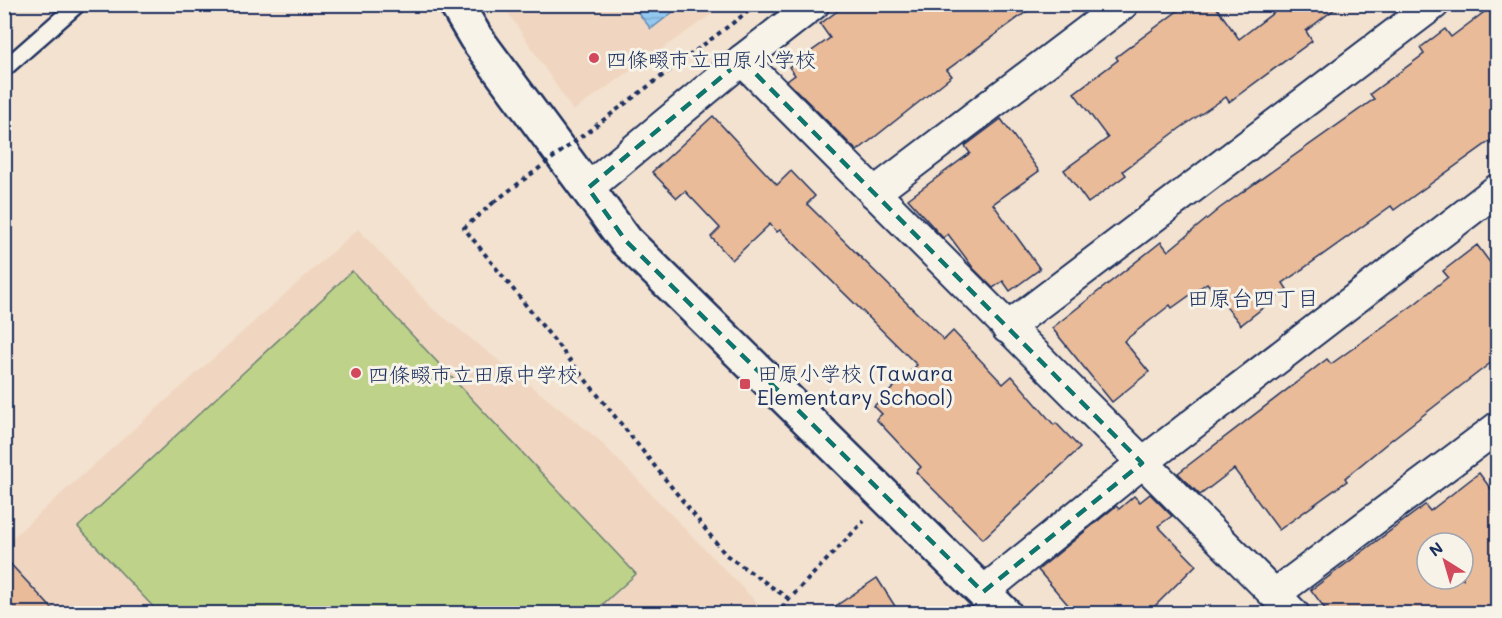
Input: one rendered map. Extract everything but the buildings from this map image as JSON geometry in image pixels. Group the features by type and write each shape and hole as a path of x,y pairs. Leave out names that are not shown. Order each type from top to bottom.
{"street":[{"path":"456,4 476,38 626,241 994,603 1142,463 1497,189"},
{"path":"588,188 742,60 814,4"},
{"path":"874,193 1123,4"},
{"path":"1007,328 1434,4"},
{"path":"742,60 1284,604 1497,427"}],"lane":[{"path":"4,69 78,4"}],"path":[{"path":"758,4 494,202 464,228 726,555 789,599"},
{"path":"775,614 887,498"}],"highlighted area":[{"path":"742,60 1142,463 983,592 626,241 588,188"}],"shaded area":[{"name":"四條畷市立田原小学校","path":"503,5 725,5 573,111"},
{"name":"四條畷市立田原中学校","path":"358,229 431,307 598,439 764,610 760,614 5,613 4,545"}],"green space":[{"name":"四條畷市立田原中学校","path":"352,271 636,574 593,613 159,613 78,527"}],"water":[{"path":"632,5 682,5 651,29"}],"place":[{"name":"四條畷市立田原小学校","path":"594,58"},
{"name":"四條畷市立田原中学校","path":"356,373"},
{"name":"田原小学校 (Tawara Elementary School)","path":"745,384"}],"district":[{"name":"田原台四丁目","path":"1253,297"}]}
